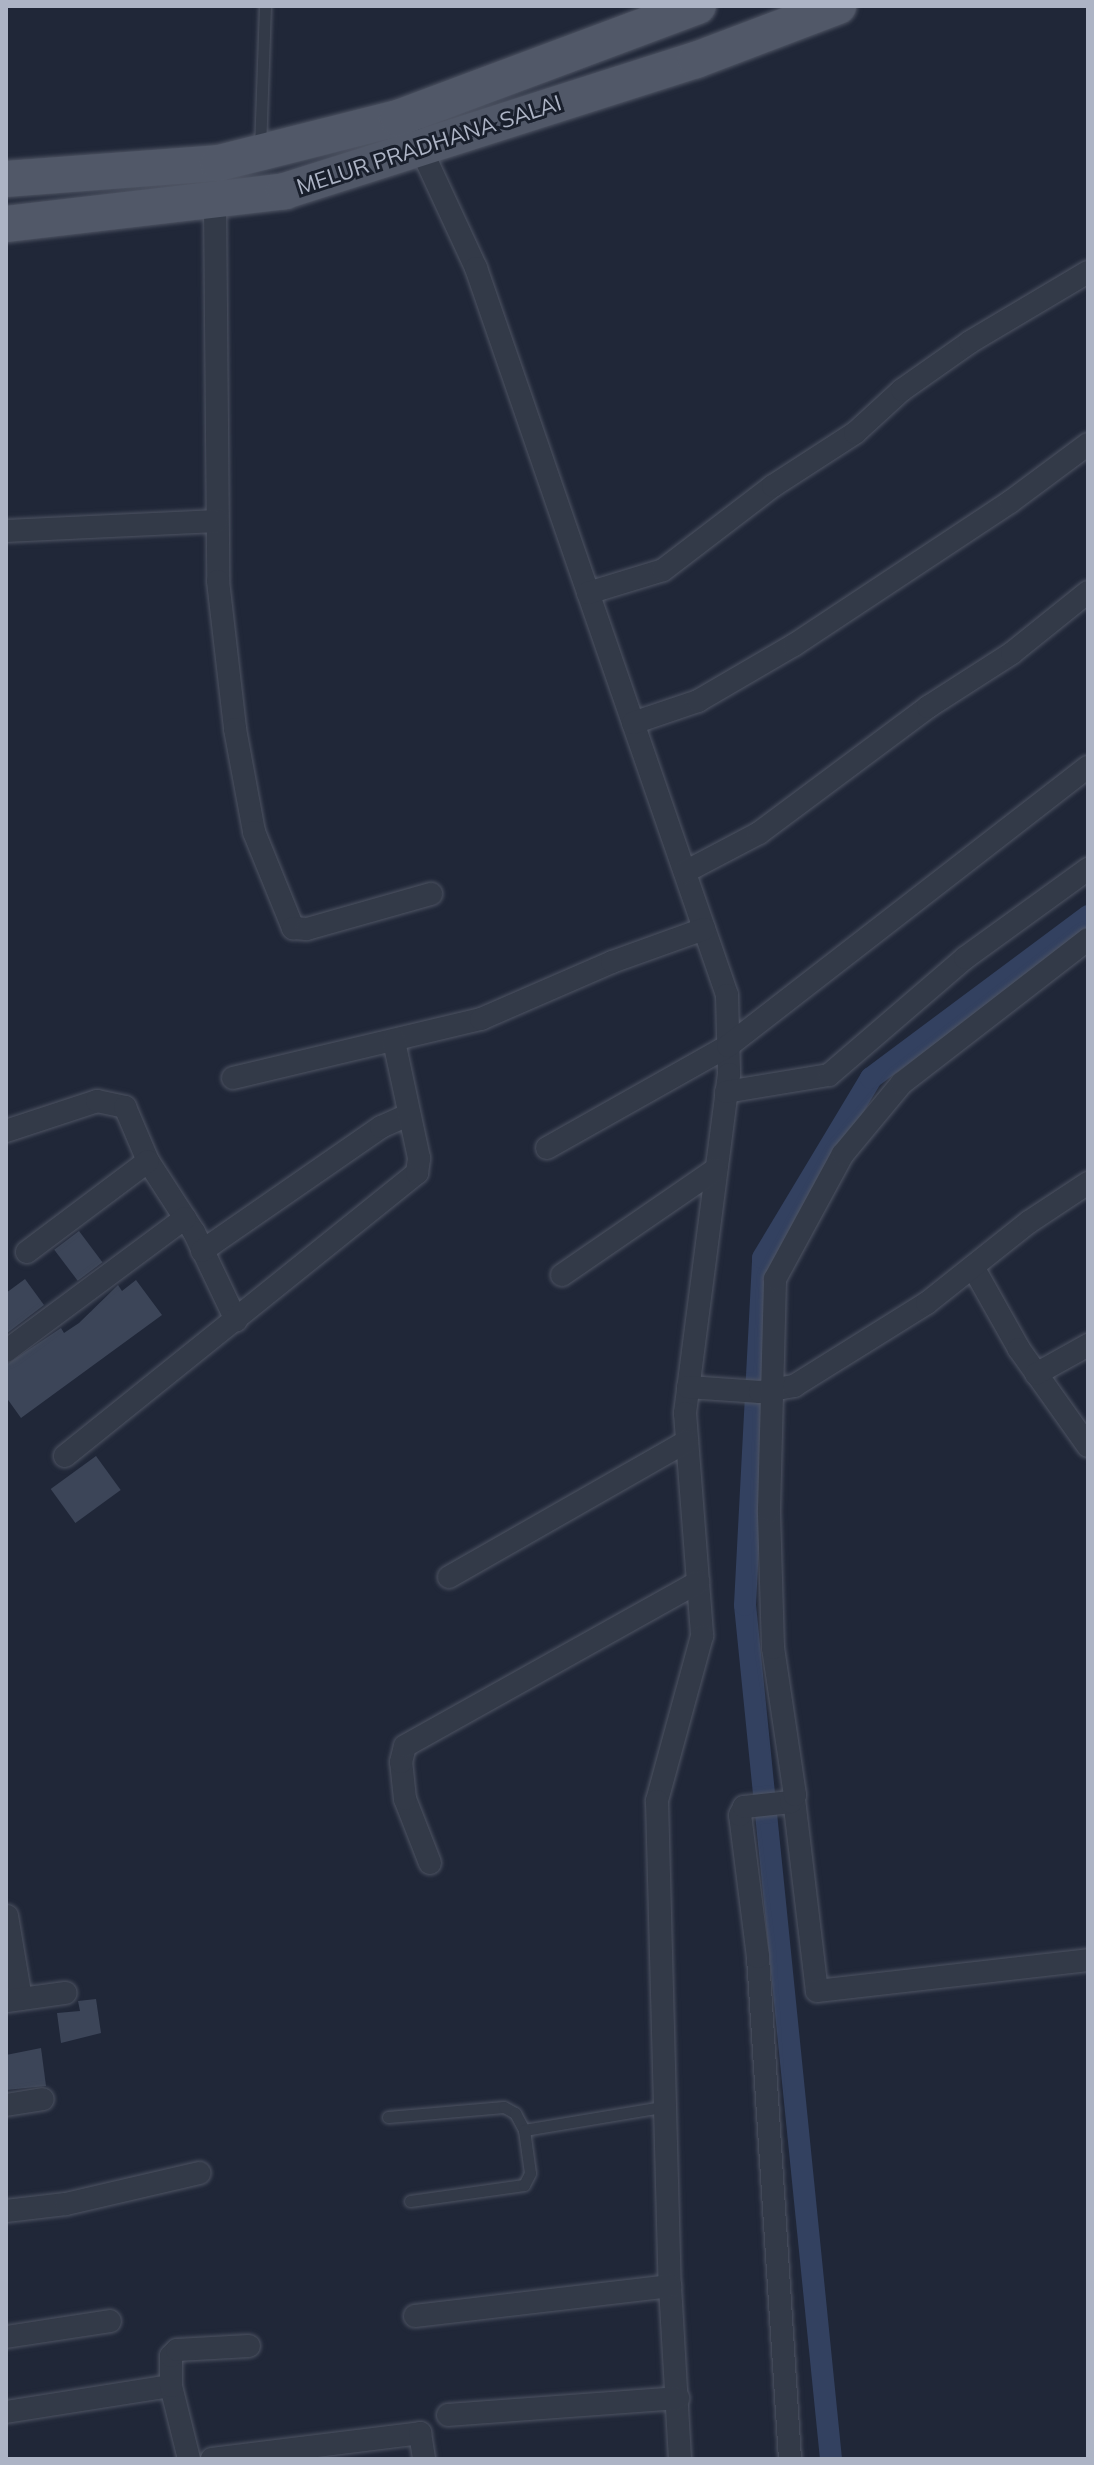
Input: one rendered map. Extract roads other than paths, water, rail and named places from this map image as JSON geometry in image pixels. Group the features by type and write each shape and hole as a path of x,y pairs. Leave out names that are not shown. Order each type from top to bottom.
{"main road":[{"name":"MELUR PRADHANA SALAI","path":"6,179 219,163 406,114 698,6"},
{"name":"MELUR PRADHANA SALAI","path":"6,224 296,188 696,60 838,6"},
{"path":"269,150 296,188"},
{"path":"102,172 106,213"}],"street":[{"path":"406,114 476,268 727,995 726,1092 688,1387 687,1441 702,1636 657,1801 670,2286 680,2459"},
{"path":"215,200 218,581 235,729 254,832 285,917 293,928 307,929 431,894"},
{"path":"588,593 663,570 773,486 855,433 902,390 970,342 1088,272"},
{"path":"633,723 698,701 794,645 1010,502 1088,444"},
{"path":"6,531 217,521"},
{"path":"685,872 785,815 1088,592"},
{"path":"547,1148 728,1046 1088,767"},
{"path":"726,1092 829,1075 965,958 1088,869"},
{"path":"233,1078 481,1019 612,962 704,929"},
{"path":"1088,939 902,1083 843,1154 775,1279 759,1392 785,1802 817,1991 1088,1960"},
{"path":"65,1456 417,1173 419,1158 406,1116 394,1041"},
{"path":"6,1131 112,1100 125,1107 148,1161 185,1218 236,1320"},
{"path":"202,1251 381,1127 406,1116"},
{"path":"27,1252 148,1161"},
{"path":"562,1275 716,1169"},
{"path":"688,1387 759,1392 794,1386 927,1303 1088,1183"},
{"path":"6,1351 185,1218"},
{"path":"973,1267 1036,1374 1088,1446"},
{"path":"1036,1374 1088,1345"},
{"path":"449,1577 687,1441"},
{"path":"430,1863 405,1799 401,1762 405,1746 698,1582"},
{"path":"785,1802 752,1805 740,1815 759,1969 790,2459"},
{"path":"7,1916 14,2000 65,1993"},
{"path":"6,2105 43,2099"},
{"path":"6,2211 66,2204 199,2173"},
{"path":"415,2316 670,2286"},
{"path":"6,2337 110,2321"},
{"path":"189,2459 171,2386 169,2366 177,2350 249,2346"},
{"path":"6,2412 171,2386"},
{"path":"448,2415 678,2398"},
{"path":"212,2459 420,2433 424,2459"}],"lane":[{"path":"265,6 269,150"},
{"path":"524,2130 667,2106"},
{"path":"388,2117 504,2107 515,2113 524,2130 530,2173 524,2185 410,2201"}],"waterway":[{"path":"831,2459 745,1605 763,1258 871,1078 1088,916"}]}
